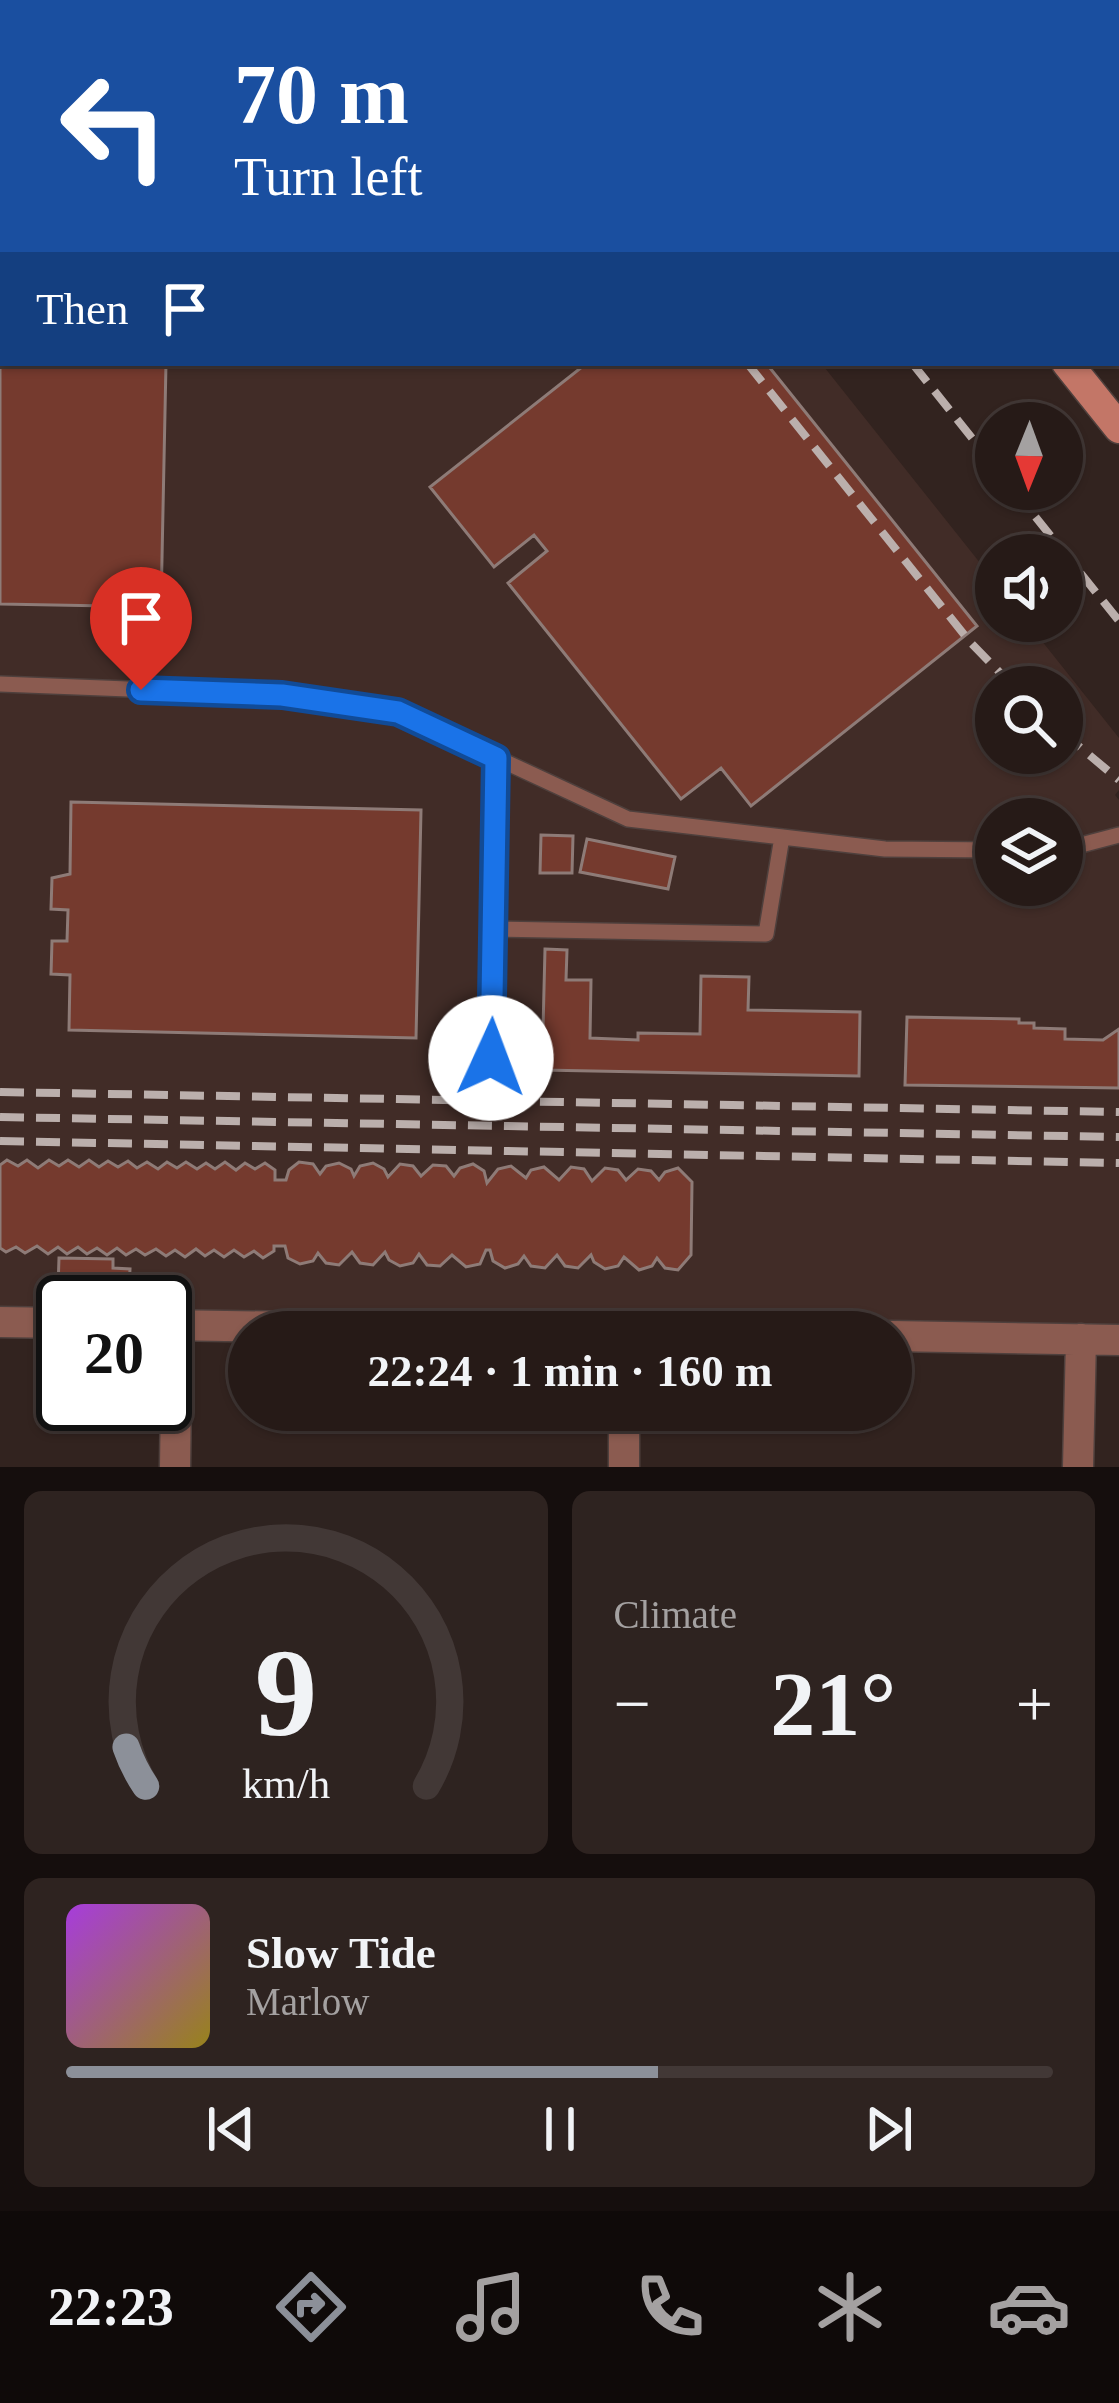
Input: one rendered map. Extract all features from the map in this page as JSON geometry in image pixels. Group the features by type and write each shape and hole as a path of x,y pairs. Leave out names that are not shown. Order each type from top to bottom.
{"main road":[{"path":"1069,366 1119,428"}],"street":[{"path":"0,1322 36,1323"},
{"path":"192,1325 228,1326"},
{"path":"912,1336 1119,1340"},
{"path":"1078,1467 1081,1339"},
{"path":"174,1431 175,1467"},
{"path":"624,1431 624,1467"}],"lane":[{"path":"0,684 282,695 398,712 628,818 885,848 975,850"},
{"path":"491,1058 496,758"},
{"path":"1083,844 1119,835"},
{"path":"496,929 766,934 782,837"}],"shaded area":[{"path":"0,366 823,366 975,557 975,642 1043,642 1062,666 975,666 975,774 1083,774 1083,693 1119,738 1119,790 1115,795 1119,800 1119,1339 912,1333 912,1311 228,1311 228,1325 192,1324 192,1275 36,1275 36,1322 0,1321"}],"building":[{"path":"0,366 166,366 161,607 0,604"},
{"path":"583,366 768,366 975,628 751,806 721,768 681,799 508,583 547,551 534,535 494,567 430,487"},
{"path":"71,802 421,810 416,1038 69,1030 70,975 51,974 52,941 67,941 68,910 51,909 52,878 70,874"},
{"path":"541,835 573,836 572,873 540,873"},
{"path":"587,839 675,857 668,889 580,872"},
{"path":"545,949 567,950 566,980 591,980 590,1038 638,1040 638,1033 700,1034 701,976 749,977 748,1010 860,1012 859,1076 542,1070"},
{"path":"907,1017 1019,1019 1019,1023 1034,1023 1034,1028 1065,1029 1065,1039 1103,1040 1119,1029 1119,1088 905,1085"},
{"path":"7,1160 18,1166 27,1160 38,1168 49,1160 59,1166 68,1160 79,1167 89,1160 99,1167 108,1161 118,1167 128,1161 137,1168 147,1162 158,1169 167,1162 177,1168 186,1162 197,1169 206,1163 215,1169 225,1162 236,1170 245,1163 255,1169 265,1163 275,1170 275,1180 286,1180 299,1162 313,1164 320,1174 326,1166 339,1163 354,1176 360,1166 373,1163 388,1177 400,1164 413,1166 421,1176 433,1165 446,1166 454,1176 473,1164 484,1171 487,1183 498,1169 511,1166 526,1178 531,1170 544,1167 559,1180 571,1167 584,1169 592,1181 605,1168 618,1170 626,1180 638,1169 651,1171 659,1180 678,1168 692,1182 691,1255 678,1270 665,1268 657,1258 652,1266 639,1270 624,1257 618,1266 605,1269 591,1255 578,1268 565,1266 557,1255 545,1268 531,1266 524,1256 505,1268 493,1261 490,1250 480,1264 466,1267 452,1255 440,1266 427,1265 419,1254 413,1263 400,1266 385,1252 373,1265 360,1263 352,1252 339,1265 326,1263 318,1253 313,1261 300,1264 288,1258 285,1246 274,1246 263,1258 254,1251 244,1257 234,1250 224,1257 214,1250 205,1256 196,1249 185,1257 175,1250 166,1256 156,1249 145,1255 136,1249 126,1255 117,1248 107,1255 97,1248 87,1254 78,1247 67,1254 58,1247 48,1254 37,1246 25,1253 16,1247 6,1252 0,1248 0,1165"},
{"path":"59,1258 113,1259 113,1268 130,1269 130,1275 58,1275"}],"railway":[{"path":"749,366 993,666"},
{"path":"914,366 975,442"},
{"path":"1030,510 1119,621"},
{"path":"1083,750 1119,780"},
{"path":"0,1092 1119,1112"},
{"path":"0,1117 1119,1137"},
{"path":"0,1141 1119,1163"}],"route":[{"path":"141,690 282,695 398,712 496,758 491,1058"}]}
